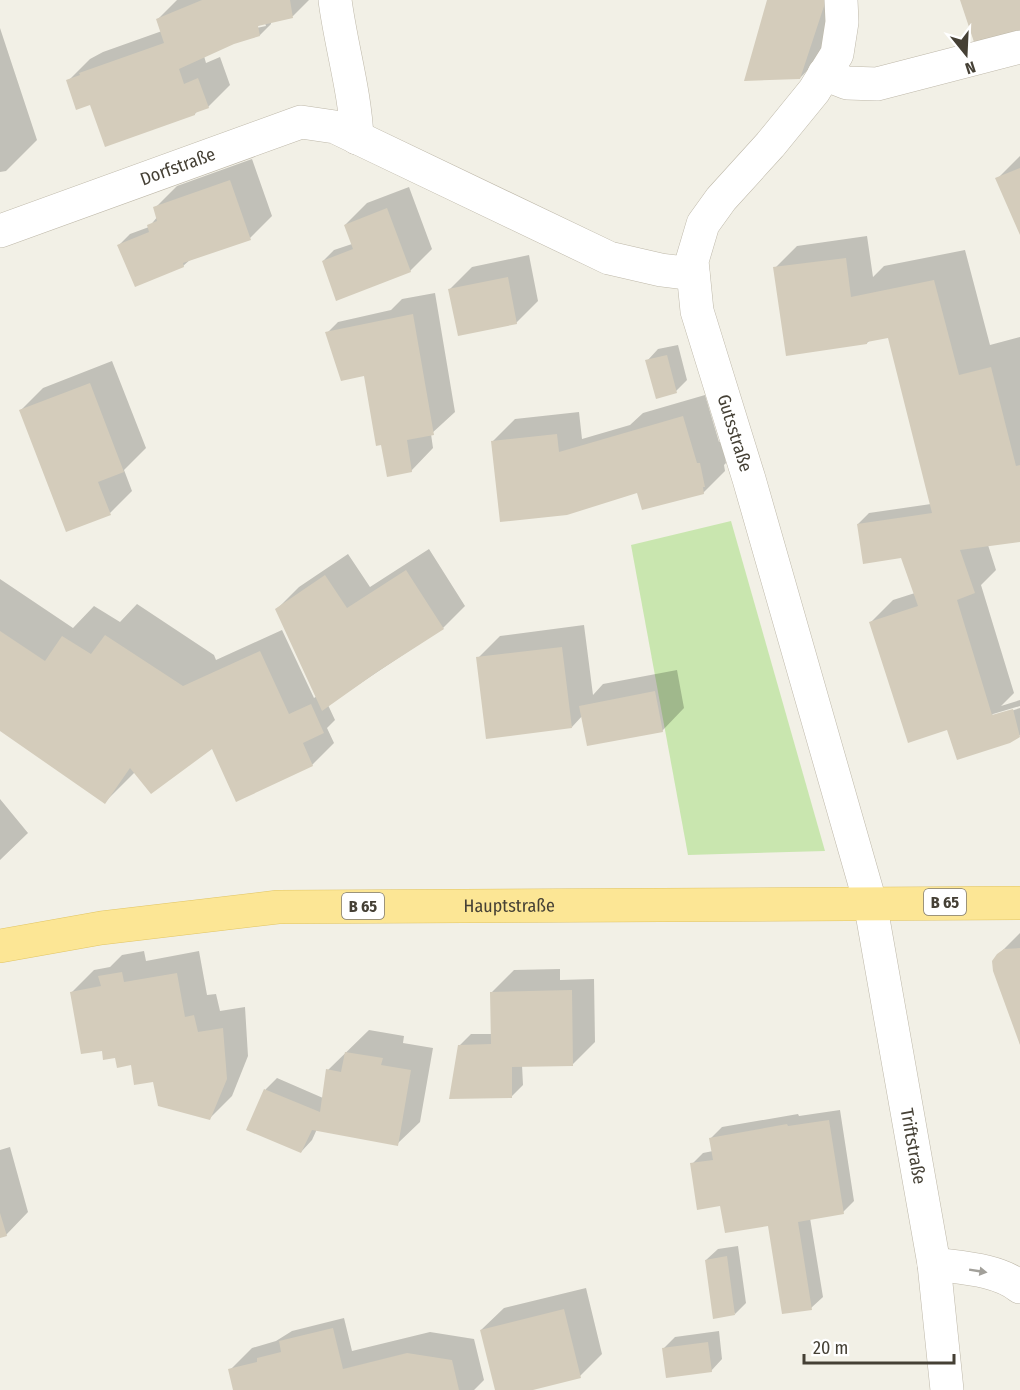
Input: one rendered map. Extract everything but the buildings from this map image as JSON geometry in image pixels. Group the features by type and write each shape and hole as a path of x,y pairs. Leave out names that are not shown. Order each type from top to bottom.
{"main road":[{"name":"Hauptstraße","path":"0,946 101,927 278,907 870,902 1020,903"}],"street":[{"path":"335,0 340,39 356,107 357,138"},
{"name":"Gutsstraße","path":"841,0 842,22 837,54 800,109 721,199 703,224 692,261 697,311 749,479 870,902"},
{"path":"824,74 847,83 877,84 1020,47"},
{"name":"Dorfstraße","path":"0,231 301,122 335,127 609,258 661,270 693,274"},
{"name":"Triftstraße","path":"870,902 934,1264 944,1390"},
{"path":"934,1264 987,1272 1015,1282 1020,1287"}],"green space":[{"path":"731,521 825,851 688,855 631,545"}]}
